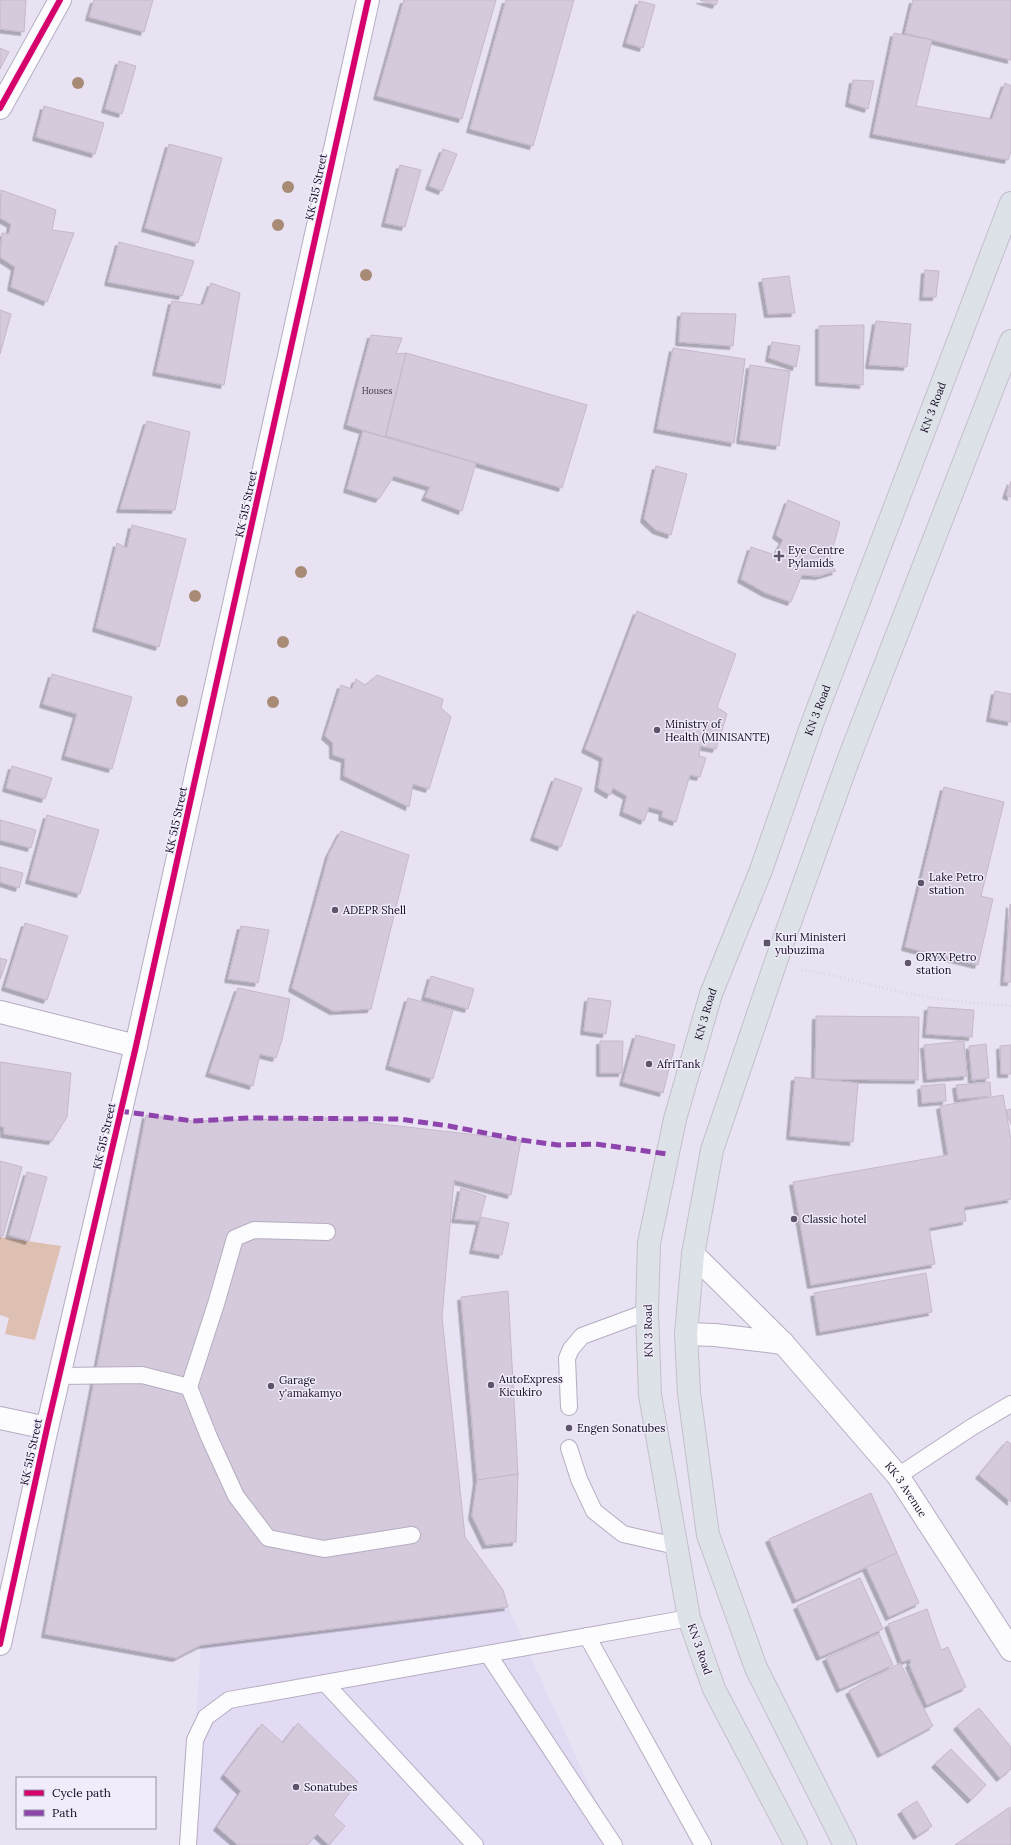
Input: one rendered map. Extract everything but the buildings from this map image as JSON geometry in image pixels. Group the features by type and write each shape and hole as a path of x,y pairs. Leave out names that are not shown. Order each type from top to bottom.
{"highway":[{"name":"KN 3 Road","path":"796,1845 714,1690 689,1618 650,1395 647,1312 649,1243 675,1119 711,994 761,870 820,702 1011,203"},
{"path":"846,1845 756,1668 708,1535 689,1393 686,1334 693,1254 712,1150 774,967 849,758 1011,341"}],"street":[{"path":"0,108 60,0"},
{"name":"KK 515 Street","path":"0,1644 46,1428 136,1046 368,0"},
{"path":"0,1012 136,1046"},
{"name":"KK 3 Avenue","path":"693,1254 783,1344 898,1476 1011,1650"},
{"path":"686,1334 715,1335 783,1344"},
{"path":"0,1418 46,1428"}],"lane":[{"path":"327,1232 254,1230 235,1238 216,1304 189,1387 209,1437 236,1496 268,1538 324,1550 412,1536"},
{"path":"569,1407 567,1358 571,1349 582,1336 647,1312"},
{"path":"59,1376 142,1375 189,1387"},
{"path":"898,1476 972,1427 1011,1404"},
{"path":"569,1448 579,1479 594,1511 623,1534 676,1546"},
{"path":"188,1845 195,1740 206,1717 229,1700 689,1618"},
{"path":"587,1636 703,1845"},
{"path":"488,1654 614,1845"},
{"path":"325,1683 475,1845"}],"path":[{"path":"774,967 821,972 896,991 947,1000 1011,1006"}],"shaded area":[{"path":"0,1237 61,1246 35,1340 5,1334 9,1318 0,1315"},
{"name":"Sonatubes","path":"508,1607 616,1845 188,1845 201,1645"}],"marked path":[{"path":"119,1111 193,1121 249,1118 399,1119 558,1145 596,1144 667,1154"}],"cycle path":[{"path":"0,108 60,0"},
{"path":"0,1644 47,1428 136,1046 368,0"}],"place":[{"name":"Eye Centre Pylamids","path":"779,556"},
{"name":"Ministry of Health (MINISANTE)","path":"657,730"},
{"name":"Lake Petro station","path":"921,883"},
{"name":"ADEPR Shell","path":"335,910"},
{"name":"Kuri Ministeri yubuzima","path":"767,943"},
{"name":"ORYX Petro station","path":"908,963"},
{"name":"AfriTank","path":"649,1064"},
{"name":"Classic hotel","path":"794,1219"},
{"name":"AutoExpress Kicukiro","path":"491,1385"},
{"name":"Garage y'amakamyo","path":"271,1386"},
{"name":"Engen Sonatubes","path":"569,1428"},
{"name":"Sonatubes","path":"296,1787"}]}
